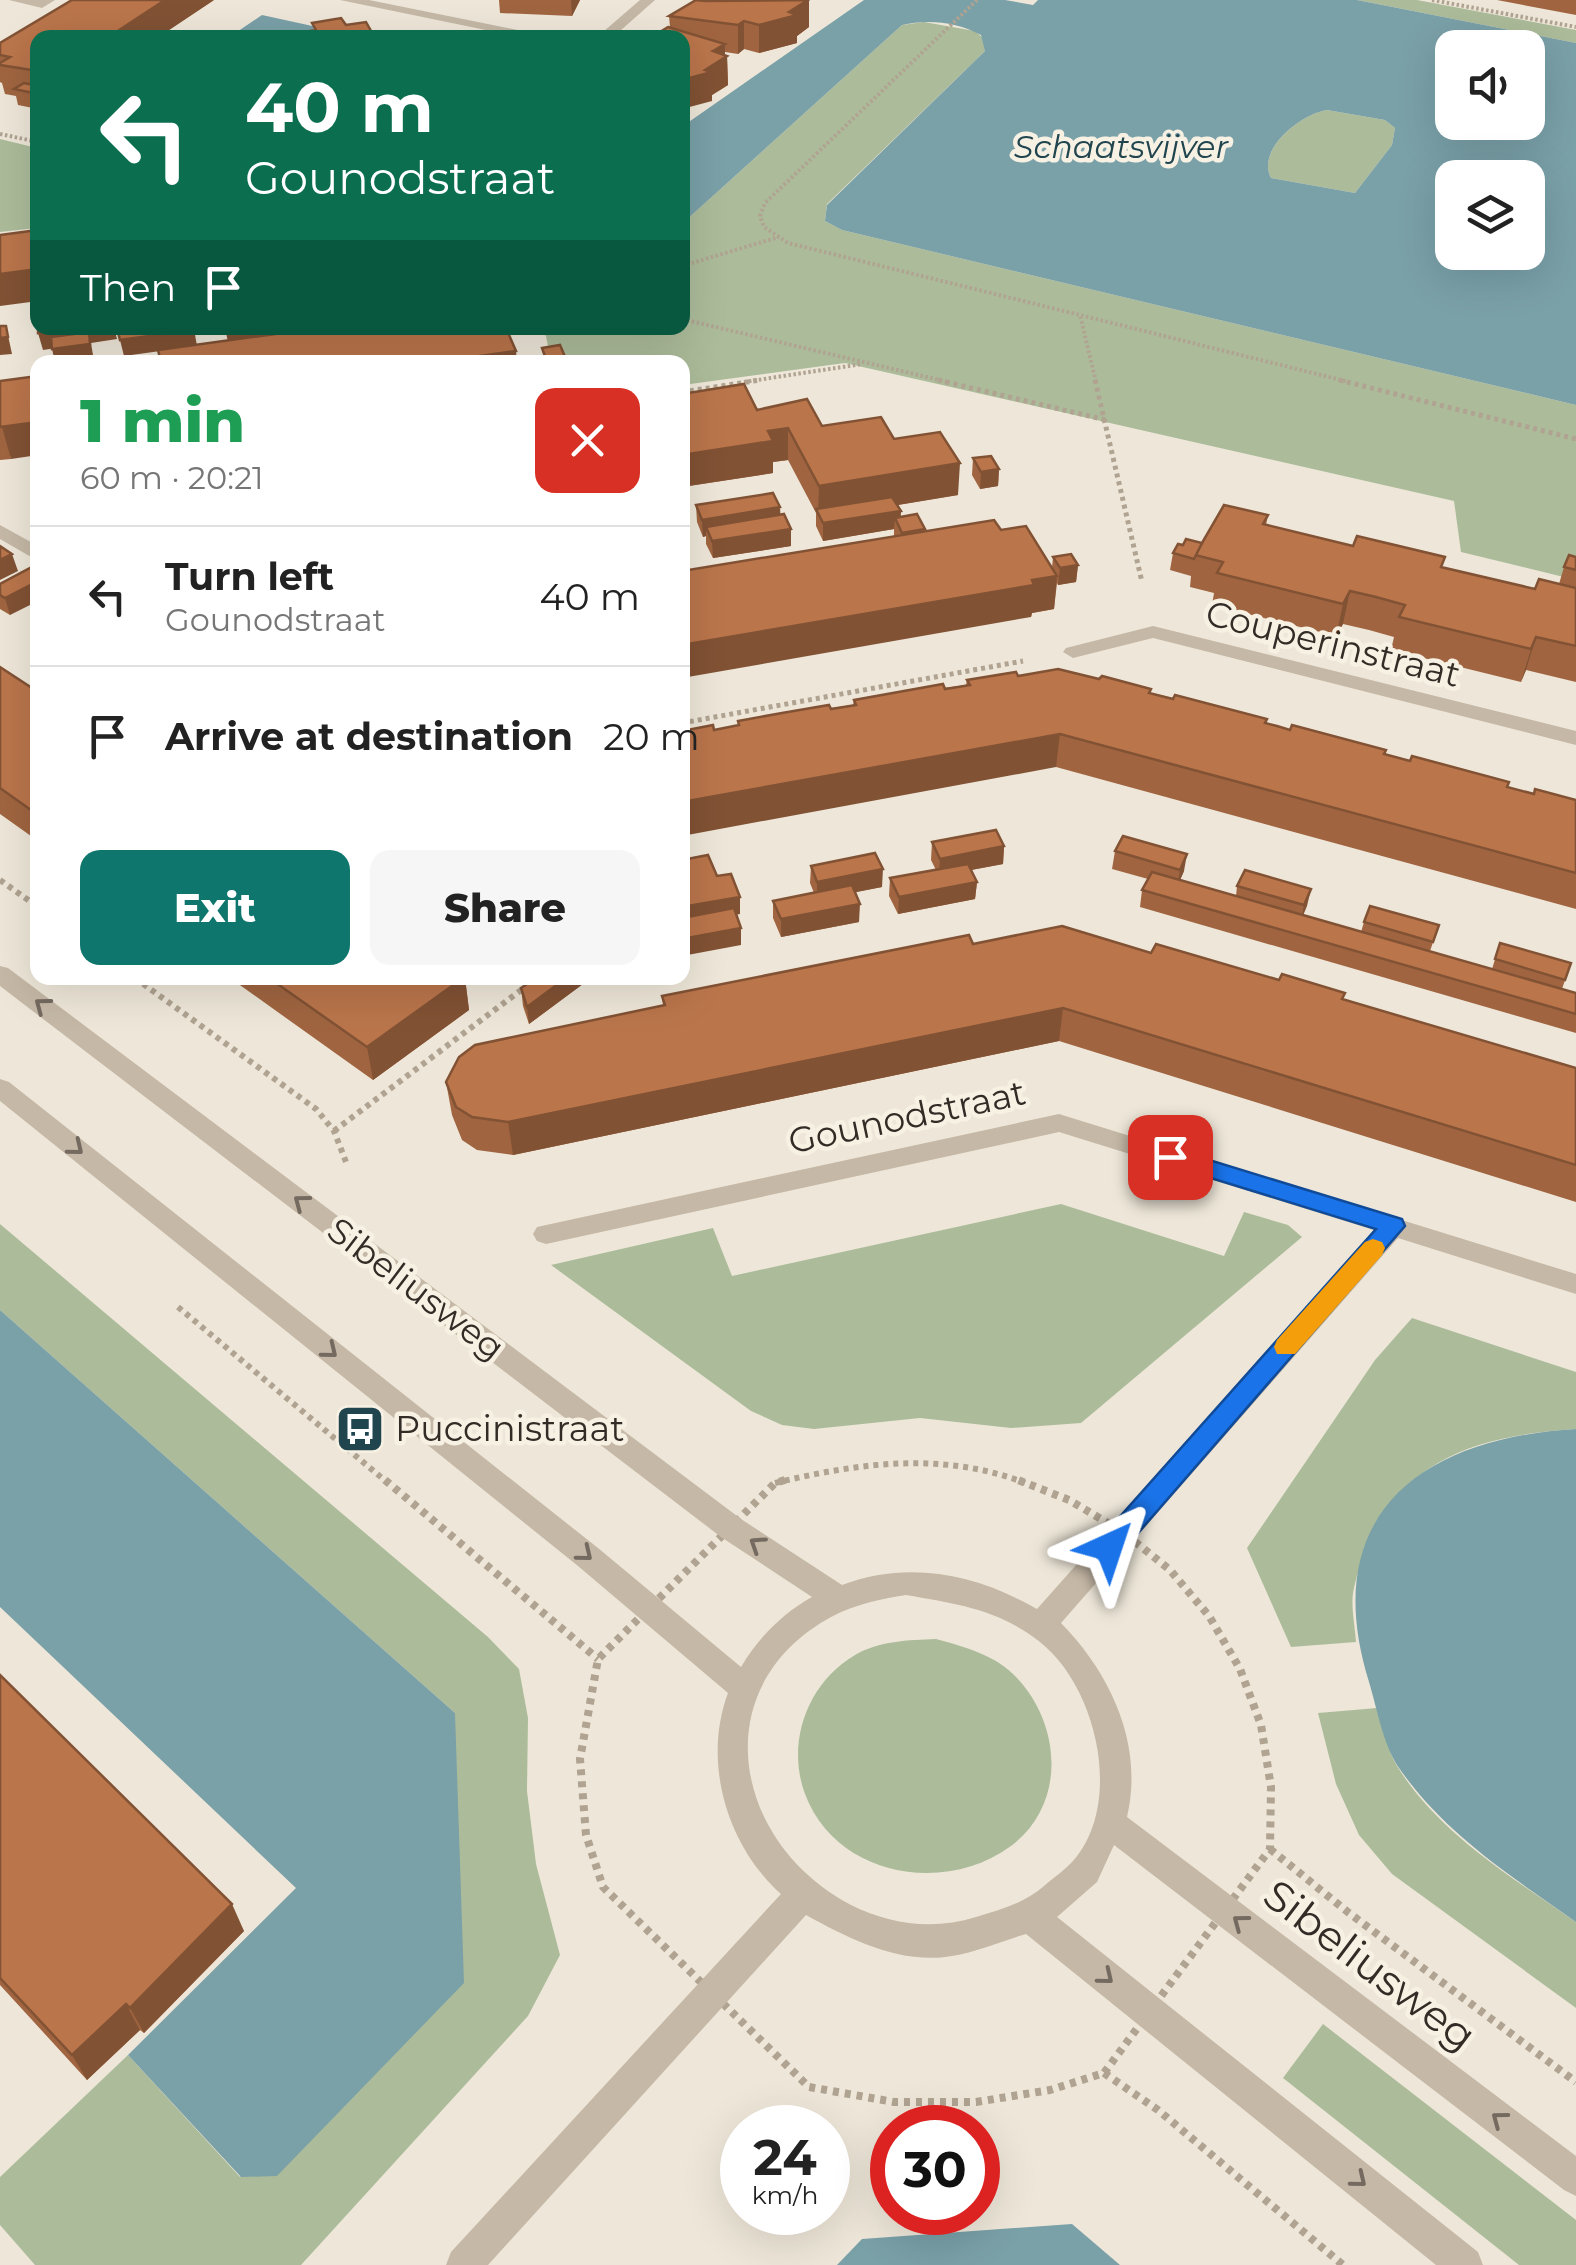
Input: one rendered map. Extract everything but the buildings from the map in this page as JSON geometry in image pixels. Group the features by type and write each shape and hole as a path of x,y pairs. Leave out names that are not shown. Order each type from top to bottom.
{"street":[{"path":"16,0 42,4 48,0"},
{"path":"347,0 506,30"},
{"path":"612,30 648,0"},
{"path":"439,18 444,30"},
{"path":"0,531 30,550"},
{"name":"Couperinstraat","path":"1074,652 1153,632 1576,738"},
{"name":"Sibeliusweg","path":"0,974 731,1528 838,1598"},
{"path":"0,1088 614,1577 745,1690"},
{"name":"Gounodstraat","path":"546,1234 1059,1123 1576,1284"},
{"path":"1042,1624 1393,1226"},
{"path":"906,1582 951,1585 996,1598 1042,1624 1080,1660 1108,1710 1119,1766 1110,1823 1087,1866 1071,1886 1030,1916 994,1932 954,1940 913,1940 874,1932 835,1918 802,1896 761,1851 737,1798 731,1771 732,1742 745,1690 754,1671 782,1636 838,1598 906,1582"},
{"name":"Sibeliusweg","path":"1110,1823 1576,2178"},
{"path":"464,2265 729,1971 802,1896"},
{"path":"1030,1916 1465,2265"}],"path":[{"path":"977,0 765,203 760,216 764,227 788,244 1576,439"},
{"path":"1432,0 1576,27"},
{"path":"0,134 30,140"},
{"path":"690,264 779,237"},
{"path":"1080,316 1153,632"},
{"path":"690,320 1106,420"},
{"path":"690,391 868,363"},
{"path":"690,722 1074,652"},
{"path":"0,880 30,901"},
{"name":"Sibeliusweg","path":"145,985 316,1109 334,1131 344,1160 358,1172"},
{"path":"334,1131 528,985"},
{"path":"166,1297 598,1659"},
{"path":"759,1473 775,1484"},
{"name":"Sibeliusweg","path":"1270,1849 1349,1913 1576,2082"},
{"path":"1104,2073 1158,2110 1343,2265"}],"green space":[{"path":"1357,0 1417,0 1576,30 1576,43 1545,37 1545,30 1510,30"},
{"path":"924,22 975,31 984,39 985,51 827,204 825,221 842,230 1576,405 1576,580 1461,552 1454,501 845,363 690,384 690,355 550,355 545,335 690,335 690,217 902,25"},
{"path":"1327,110 1385,120 1395,128 1392,145 1355,193 1271,178 1268,167 1275,145 1305,118"},
{"path":"0,139 30,146 30,229 0,232"},
{"path":"1061,1204 1224,1256 1244,1212 1288,1225 1302,1237 1081,1423 1011,1428 920,1418 814,1429 782,1425 751,1411 551,1265 713,1228 732,1276"},
{"path":"0,1224 488,1637 519,1669 528,1718 527,1791 536,1864 560,1955 528,2016 301,2265 35,2265 0,2225 0,2177 128,2055 240,2177 455,1713 0,1310"},
{"path":"1412,1318 1576,1372 1576,1429 1497,1440 1433,1466 1406,1487 1384,1514 1367,1547 1353,1594 1356,1642 1291,1647 1247,1548 1375,1360"},
{"path":"936,1639 990,1658 1009,1670 1032,1697 1049,1741 1049,1787 1029,1829 1011,1846 984,1861 955,1870 895,1870 866,1860 841,1844 820,1822 800,1775 800,1735 813,1698 824,1681 855,1655 904,1641"},
{"path":"1377,1708 1394,1760 1434,1813 1478,1853 1576,1922 1576,2008 1392,1874 1359,1835 1336,1784 1318,1713"},
{"path":"1323,2024 1576,2220 1576,2265 1519,2265 1283,2078"}],"water":[{"name":"Schaatsvijver","path":"864,0 1005,0 1033,5 1038,0 1357,0 1510,30 1435,30 1435,140 1545,140 1545,37 1576,43 1576,405 842,230 825,221 827,205 985,51 981,35 962,27 922,22 902,25 690,217 690,121","holes":["1327,110 1385,120 1395,128 1392,145 1355,193 1271,178 1268,167 1275,145 1305,118"]},
{"path":"262,15 317,27 312,30 240,30"},
{"path":"0,1310 455,1713 464,1983 277,2176 241,2177 128,2055 296,1888 0,1607"},
{"path":"1576,1429 1576,1922 1458,1834 1399,1768 1381,1726 1357,1624 1358,1573 1371,1531 1395,1496 1429,1469 1471,1449 1520,1436"},
{"path":"1072,2224 1120,2265 837,2265 862,2239 1000,2235 1000,2229"}],"slow traffic":[{"path":"1286,1347 1373,1248"}],"place":[{"name":"Puccinistraat","path":"360,1429"}],"route":[{"path":"1109,1547 1393,1226 1170,1157"}]}
